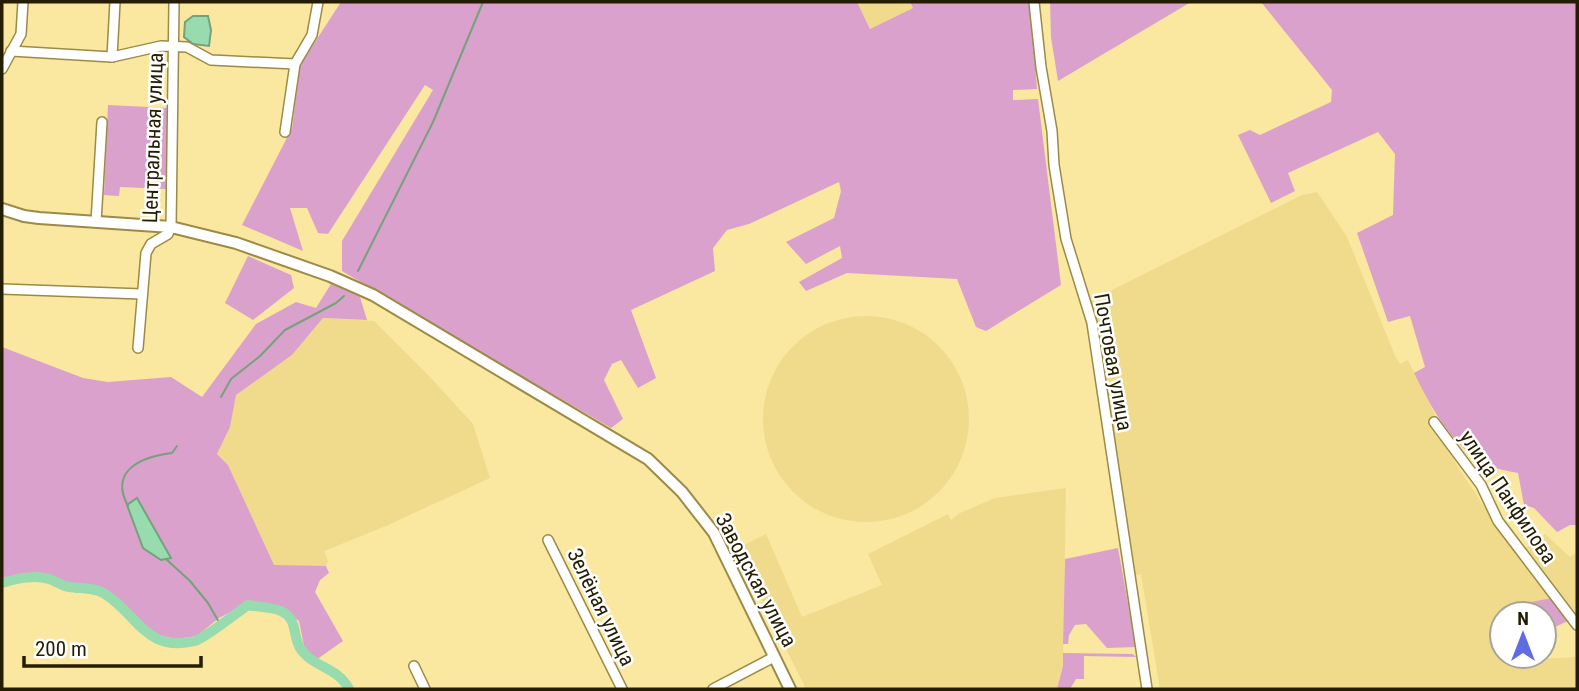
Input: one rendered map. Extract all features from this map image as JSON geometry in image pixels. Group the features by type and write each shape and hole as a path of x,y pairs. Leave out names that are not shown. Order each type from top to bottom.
{"main road":[{"name":"Заводская улица","path":"2,209 24,216 170,227 236,243 330,276 373,295 648,459 682,492 714,533 787,688"}],"street":[{"path":"2,69 20,34 23,2"},
{"path":"112,57 115,2"},
{"name":"Центральная улица","path":"138,348 146,253 151,244 168,234 170,227 174,2"},
{"path":"285,132 295,64 312,35 318,2"},
{"name":"Почтовая улица","path":"1034,2 1066,239 1092,323 1147,689"},
{"path":"11,51 112,57 161,46 174,46 187,47 211,60 295,64"},
{"path":"96,222 102,122"},
{"path":"2,289 142,294"},
{"name":"улица Панфилова","path":"1434,422 1481,485 1499,521 1577,625"},
{"name":"Зелёная улица","path":"548,540 622,689"},
{"path":"713,689 774,657"},
{"path":"414,666 425,689"}],"shaded area":[{"path":"341,2 857,2 870,29 913,8 910,2 1031,2 1037,89 1013,90 1013,100 1038,99 1061,285 986,331 976,327 957,279 847,273 806,291 799,282 842,258 840,246 806,264 786,242 834,218 841,191 839,182 749,224 727,230 713,248 715,271 631,310 656,378 638,388 621,360 612,364 604,380 623,419 611,428 342,271 342,241 433,90 425,85 328,234 318,233 307,208 290,208 303,251 242,225 292,128 300,65"},
{"path":"857,2 910,2 913,8 870,29"},
{"path":"1050,2 1191,2 1058,81 1051,37"},
{"path":"1261,2 1577,2 1577,525 1570,525 1557,532 1534,508 1524,505 1518,473 1486,464 1452,436 1435,412 1414,373 1425,367 1410,316 1388,322 1357,233 1393,215 1395,154 1378,132 1288,173 1295,191 1271,203 1238,135 1250,130 1260,135 1331,102 1332,90"},
{"path":"193,16 208,16 211,30 209,46 193,44 184,37 185,22"},
{"path":"108,105 169,108 166,189 120,187 119,196 104,195"},
{"path":"1317,192 1347,237 1396,358 1400,364 1408,360 1456,464 1499,529 1551,598 1488,600 1488,670 1558,670 1558,658 1577,657 1577,689 1160,689 1141,574 1130,577 1086,303 1302,195"},
{"path":"248,256 291,275 294,288 253,320 225,303"},
{"path":"331,284 360,297 367,320 323,318 292,355 236,395 230,427 217,454 228,465 274,565 326,566 329,573 320,580 315,592 343,641 316,660 304,646 299,621 282,608 250,602 219,618 197,636 176,639 143,628 120,600 105,590 65,582 43,573 2,578 2,347 83,378 108,382 171,377 202,397 256,324 296,302 316,308"},
{"path":"866,316 905,324 923,333 939,346 952,362 961,380 969,419 961,458 952,476 939,492 923,505 905,514 866,522 827,514 809,505 793,492 780,476 771,458 763,419 771,380 780,362 793,346 809,333 827,324"},
{"path":"323,318 374,321 473,424 490,478 324,551 328,561 326,566 274,566 228,465 217,454 230,427 236,395 292,355"},
{"path":"1066,488 1063,666 1057,689 806,689 736,549 766,534 802,617 882,585 868,554 948,514 951,520 960,513 995,498"},
{"path":"137,498 171,558 161,560 143,548 127,505"},
{"path":"1545,534 1570,557 1577,552 1577,614 1526,548"},
{"path":"1118,548 1136,647 1107,648 1086,624 1075,625 1069,635 1068,644 1063,644 1065,559"},
{"path":"1558,606 1570,620 1558,626"},
{"path":"1063,653 1132,654 1137,657 1084,656 1084,679 1076,679 1070,689 1057,689 1063,666"}],"waterway":[{"path":"358,271 433,122 483,2"},
{"path":"221,397 231,379 260,356 285,330 344,296"},
{"path":"128,506 122,484 125,475 139,462 172,453 177,446"},
{"path":"166,559 190,581 208,603 220,624"},
{"path":"2,583 37,577 66,586 96,590 116,603 144,630 165,642 178,643 200,639 248,605 277,610 290,618 305,655 339,676 349,689"}]}
